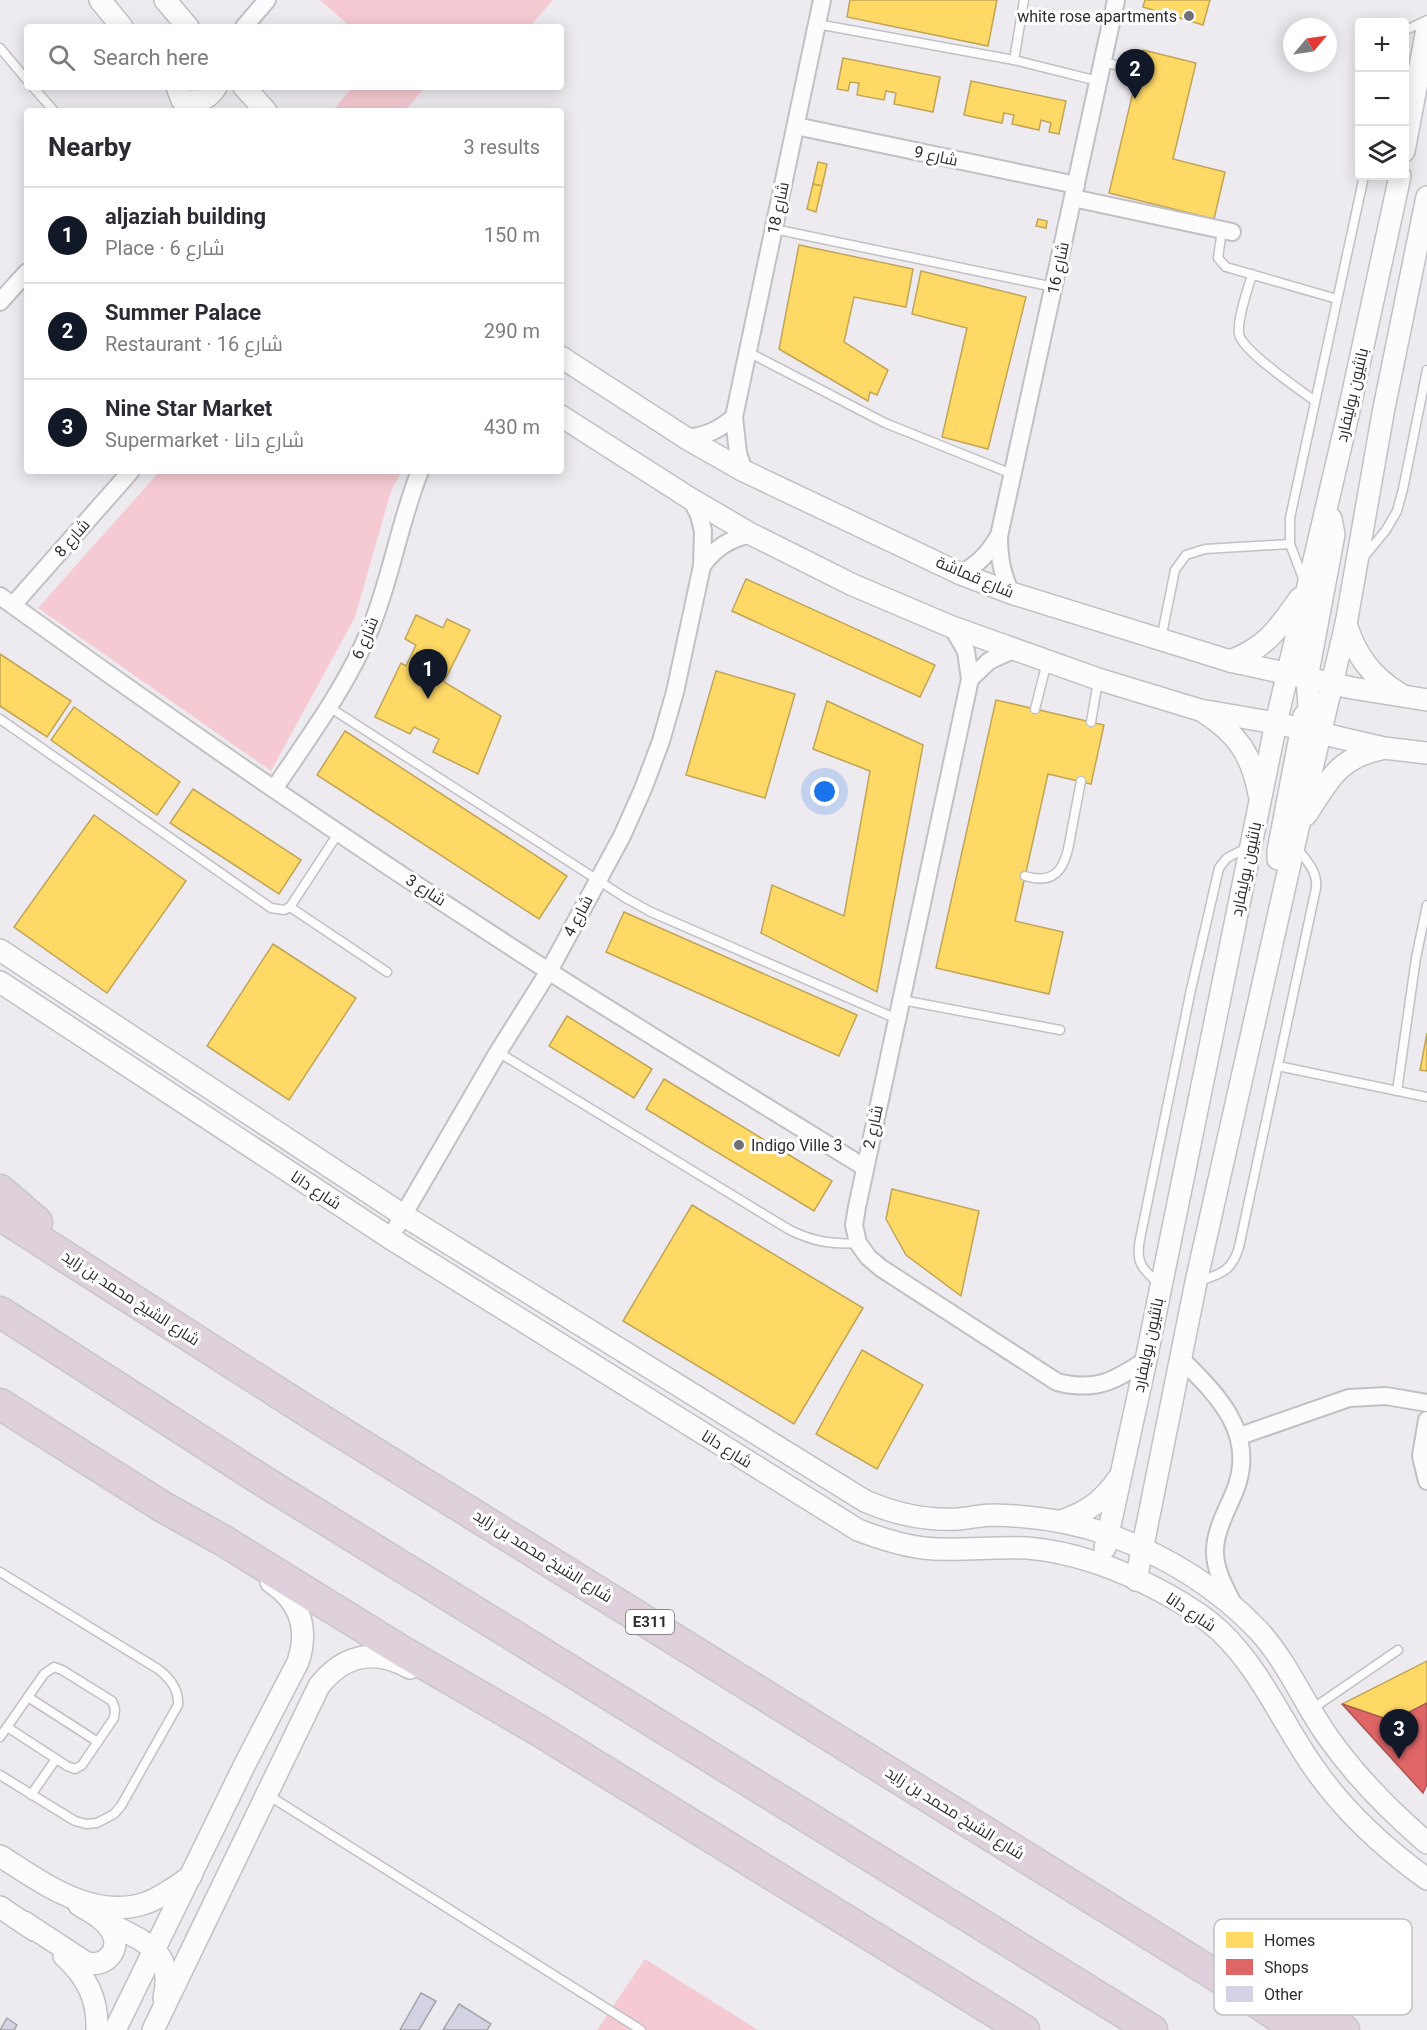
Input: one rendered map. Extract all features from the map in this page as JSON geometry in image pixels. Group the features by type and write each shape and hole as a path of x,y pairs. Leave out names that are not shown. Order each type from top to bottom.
{"highway":[{"path":"0,1190 97,1276"},
{"name":"شارع الشيخ محمد بن زايد","path":"0,1215 320,1419 1214,1975"},
{"path":"0,1312 260,1479 1152,2030"},
{"path":"0,1382 401,1633 484,1697"},
{"path":"0,1404 163,1508 224,1540 400,1650 484,1697 1024,2030"},
{"name":"شارع الشيخ محمد بن زايد","path":"1276,2015 1299,2030"},
{"path":"1308,2015 1344,2030"}],"street":[{"path":"100,0 120,24"},
{"path":"165,0 185,24"},
{"path":"247,24 267,0"},
{"name":"شارع 18","path":"744,471 738,453 735,417 822,0"},
{"name":"شارع 16","path":"1011,593 1003,575 999,556 999,536 1116,0"},
{"path":"1409,126 1427,29"},
{"path":"179,99 199,101 213,90"},
{"path":"246,90 263,108"},
{"name":"شارع 9","path":"796,126 1075,192 1227,231"},
{"name":"بانثيون بوليفارد","path":"1102,1565 1276,723 1297,676 1307,587 1399,180"},
{"name":"بانثيون بوليفارد","path":"1136,1580 1196,1282 1296,836 1312,731 1332,683 1346,624 1406,294 1427,197"},
{"path":"0,302 24,275"},
{"name":"شارع قماشة","path":"564,359 686,438 744,471 962,574 1011,593 1230,662 1416,698"},
{"path":"686,438 704,436 721,429 735,417"},
{"path":"564,418 691,499 751,534 853,585 952,627 1047,662 1200,710 1276,723 1384,748 1427,753"},
{"name":"شارع 8","path":"4,601 128,474"},
{"name":"شارع 6","path":"274,789 329,707 354,664 382,597 419,474"},
{"name":"شارع 4","path":"390,1238 498,1052 549,971 622,836 643,789 661,741 675,692 702,566 703,531 699,515 691,499"},
{"path":"1284,892 1278,851 1312,731 1309,707 1297,676 1334,535 1326,507"},
{"path":"702,566 723,544 736,537 751,534"},
{"name":"شارع 16","path":"962,574 977,565 990,552 999,536"},
{"path":"1230,662 1248,655 1263,645 1277,630 1307,587"},
{"name":"شارع 3","path":"4,601 274,789 549,971 864,1167"},
{"path":"1346,624 1353,645 1364,663 1382,683 1416,698"},
{"name":"شارع 2","path":"858,1243 854,1225 864,1167 970,679 966,651 952,627"},
{"path":"970,679 989,661 1014,650"},
{"path":"1200,710 1223,725 1242,746 1255,771 1260,799"},
{"path":"1296,836 1329,781 1344,764 1362,753 1384,748"},
{"name":"شارع دانا","path":"0,950 403,1215 865,1501 894,1513 925,1519 956,1519 991,1515 1061,1521 1108,1534 1143,1548 1183,1569 1234,1606 1260,1632 1281,1660 1328,1737 1361,1779 1397,1817 1427,1843"},
{"name":"شارع دانا","path":"0,982 390,1238 858,1530 890,1542 924,1548 1028,1548 1063,1553 1102,1565 1176,1600 1219,1630 1241,1654 1261,1681 1312,1765 1353,1815 1400,1860 1427,1879"},
{"path":"858,1243 868,1257 881,1268 1057,1382 1075,1386 1092,1386 1109,1382 1146,1360"},
{"path":"1181,1359 1215,1395 1240,1436 1241,1470 1217,1538 1215,1553 1217,1569 1234,1606"},
{"path":"1240,1436 1349,1398 1386,1396 1427,1403"},
{"path":"1427,1420 1421,1456 1427,1481"},
{"path":"1061,1521 1080,1515 1096,1505 1110,1492 1120,1476"},
{"path":"115,2030 245,1764 298,1662 302,1648 302,1621 289,1597 279,1587 216,1547 163,1508"},
{"path":"156,2023 319,1686 328,1674 340,1665 367,1656 381,1656 394,1660 498,1717 538,1730"},
{"path":"245,1764 271,1788"},
{"path":"0,1856 101,1919 156,1949 163,1959 167,1972 166,1986 156,2023"},
{"path":"59,1893 95,1905 112,1908 130,1907 147,1903 163,1895 191,1876"},
{"path":"0,1907 85,1962 98,1964 110,1958 114,1946 112,1931 101,1919"},
{"path":"24,1922 78,1969 95,2000 98,2030"}],"lane":[{"path":"1014,60 1024,0"},
{"path":"1409,29 1427,19"},
{"path":"817,24 1014,60 1098,81"},
{"path":"0,48 24,76"},
{"path":"1102,62 1138,70"},
{"path":"36,90 51,108"},
{"path":"1307,587 1290,544 1290,518 1363,180"},
{"path":"774,228 1054,287"},
{"path":"1227,231 1218,258 1226,267 1337,299"},
{"path":"1252,274 1239,335 1249,351 1315,401"},
{"path":"748,352 885,423 1012,474"},
{"path":"1356,565 1386,530 1397,511 1427,370"},
{"path":"1161,640 1175,570 1186,555 1204,549 1290,544"},
{"path":"1035,709 1047,662"},
{"path":"1091,722 1098,679"},
{"path":"329,707 597,880 651,912 897,1019"},
{"path":"0,719 278,911 290,907 339,832"},
{"path":"1025,876 1046,878 1058,872 1062,867 1068,854 1081,781"},
{"path":"1196,1282 1226,1271 1236,1257 1317,882 1296,836"},
{"path":"1161,1285 1142,1268 1138,1259 1138,1249 1180,1041 1219,868 1227,858 1251,845"},
{"path":"1397,1091 1416,958 1427,905"},
{"path":"290,907 387,972"},
{"path":"902,1000 1060,1030"},
{"path":"498,1052 804,1238 840,1245 858,1243"},
{"path":"1278,1066 1427,1097"},
{"path":"0,1572 158,1670 171,1682 178,1698 178,1705 121,1806 114,1814 98,1823 86,1824 75,1821 0,1775"},
{"path":"1311,1710 1398,1650"},
{"path":"0,1737 46,1670 54,1667 108,1698 114,1705 115,1713 79,1768 70,1768 7,1727"},
{"path":"28,1696 98,1742"},
{"path":"31,1795 56,1759"},
{"path":"271,1788 641,2030"}],"shaded area":[{"path":"320,0 553,0 532,24 348,24"},
{"path":"350,90 422,90 408,108 335,108"},
{"path":"157,474 400,474 391,491 355,617 271,771 38,608"},
{"path":"645,1959 758,2030 597,2030"}],"building: Homes":[{"path":"850,0 997,0 988,46 847,17"},
{"name":"white rose apartments","path":"1145,0 1210,0 1203,25 1143,7"},
{"path":"1143,50 1196,63 1173,159 1225,172 1214,219 1109,193"},
{"path":"843,58 940,77 933,112 894,104 896,93 886,91 884,100 857,95 859,83 850,82 848,91 837,89"},
{"path":"971,81 1066,101 1059,134 1049,132 1051,123 1041,120 1039,130 1012,124 1014,115 1004,113 1002,123 964,115"},
{"path":"818,162 827,164 822,186 813,184"},
{"path":"813,184 822,186 816,212 807,209"},
{"path":"1038,219 1047,221 1046,228 1036,226"},
{"path":"799,245 913,269 906,307 854,297 844,342 888,370 877,395 870,392 868,401 779,349"},
{"path":"921,271 1026,297 988,449 942,437 967,328 912,314"},
{"path":"746,579 935,665 920,697 732,611"},
{"path":"416,615 443,628 447,619 470,630 444,682 501,716 478,774 433,752 439,739 414,727 410,734 375,717 401,663 406,666 416,645 405,639"},
{"path":"0,654 71,701 47,737 0,706"},
{"path":"716,671 795,694 765,798 686,775"},
{"path":"996,700 1104,725 1091,784 1048,774 1015,921 1063,932 1049,994 936,968"},
{"path":"827,701 923,745 877,992 761,933 772,885 844,916 870,771 813,749"},
{"path":"74,707 180,782 157,815 51,740"},
{"path":"345,731 567,876 539,919 317,775"},
{"path":"193,789 301,860 279,894 170,823"},
{"path":"94,815 186,881 107,993 14,927"},
{"path":"624,912 857,1015 839,1056 606,952"},
{"path":"273,944 356,998 289,1100 207,1046"},
{"path":"567,1016 652,1069 634,1098 549,1046"},
{"path":"1427,1033 1427,1071 1420,1070"},
{"name":"Indigo Ville 3","path":"664,1079 832,1181 814,1211 646,1109"},
{"path":"892,1189 979,1211 961,1296 906,1255 886,1219"},
{"path":"692,1205 863,1308 794,1424 623,1321"},
{"path":"862,1350 923,1385 877,1469 816,1434"},
{"path":"1427,1661 1427,1703 1392,1721 1342,1704"}],"building: Shops":[{"path":"1427,1703 1427,1784 1423,1793 1342,1704 1392,1721"}],"building: Other":[{"path":"421,1993 436,2001 419,2030 400,2030"},
{"path":"459,2004 491,2024 487,2030 443,2030"},
{"path":"7,2018 17,2025 14,2030 0,2030"}],"place":[{"name":"white rose apartments","path":"1189,16"},
{"name":"Summer Palace","path":"1135,99"},
{"name":"aljaziah building","path":"428,699"},
{"name":"Indigo Ville 3","path":"739,1145"},
{"name":"Nine Star Market","path":"1399,1759"}]}
